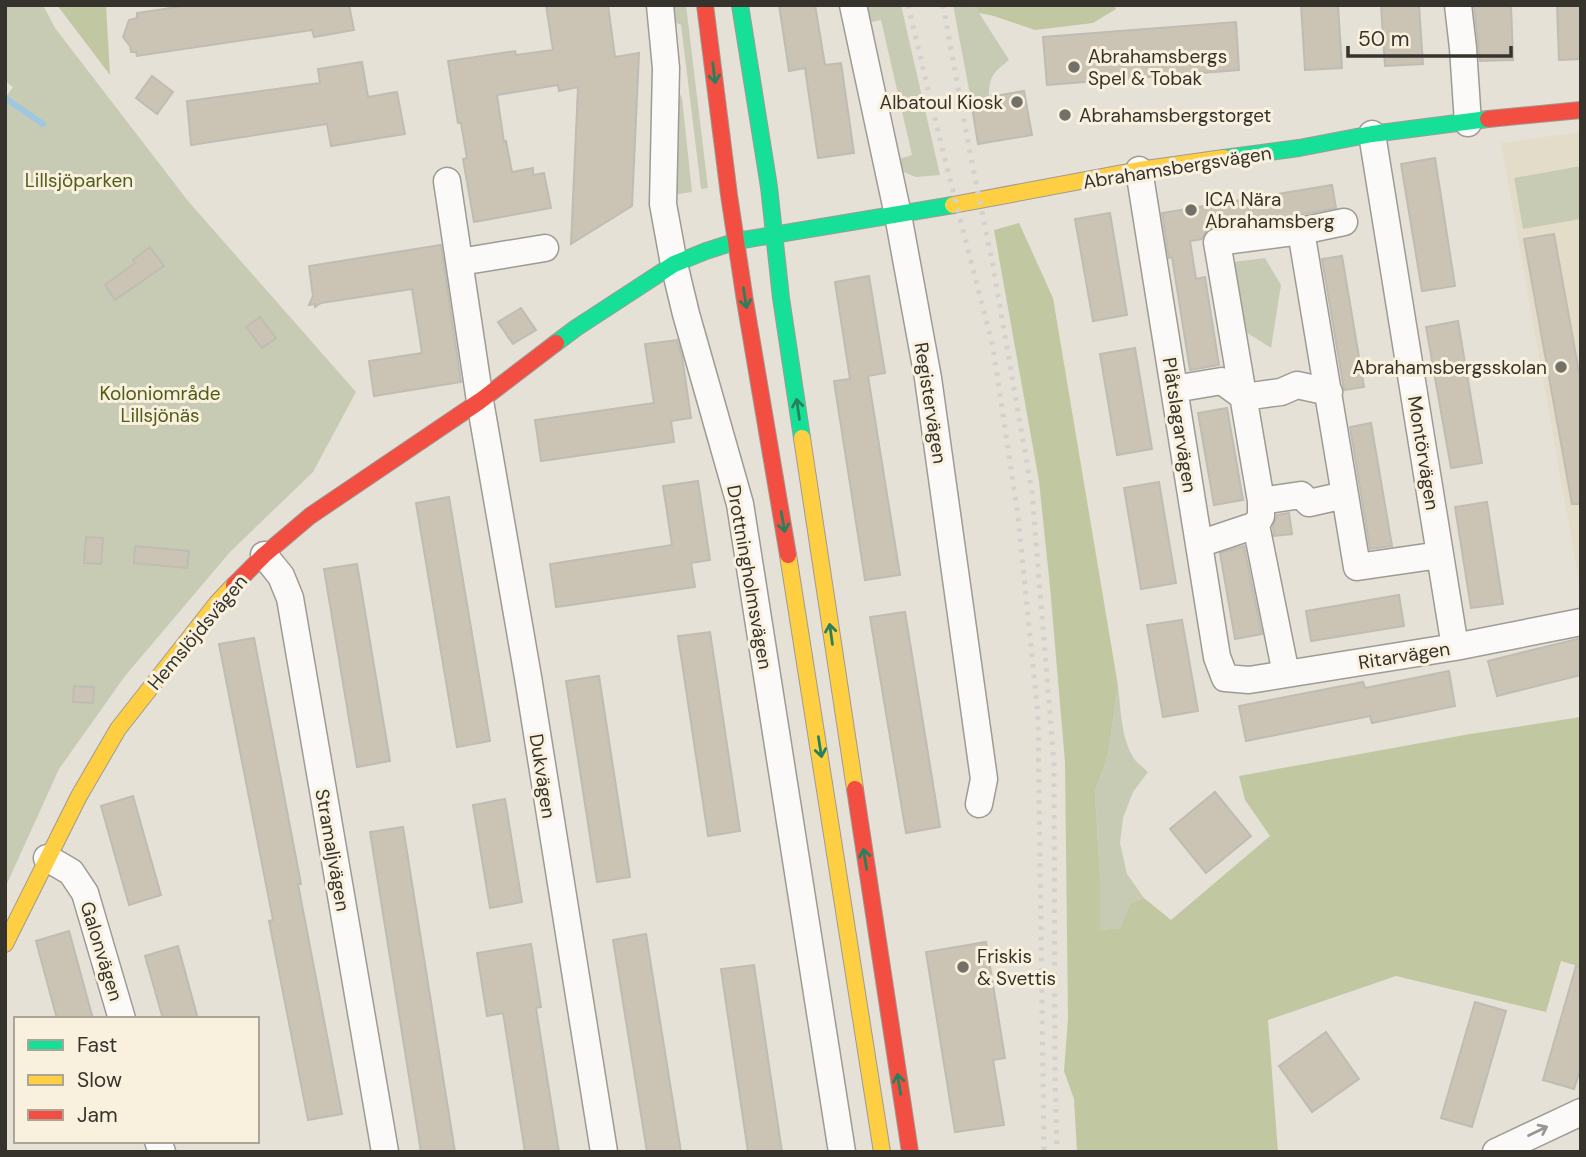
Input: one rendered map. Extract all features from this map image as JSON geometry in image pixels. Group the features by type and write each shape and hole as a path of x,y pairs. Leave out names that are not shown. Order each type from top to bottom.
{"main road":[{"path":"705,5 745,301 800,617 882,1152"},
{"path":"740,5 769,187 783,312 910,1152"},
{"name":"Abrahamsbergsvägen","path":"737,241 898,215 1139,170 1299,148 1372,134 1501,117 1581,110"},
{"name":"Hemslöjdsvägen","path":"5,944 79,796 118,729 217,603 264,555 310,516 480,401 576,328 674,264 737,241"}],"street":[{"name":"Drottningholmsvägen","path":"660,5 666,68 663,204 674,264 740,504 842,1152"},
{"name":"Registervägen","path":"853,5 898,215 928,378 984,779 979,804"},
{"path":"1458,5 1468,123"},
{"name":"Montörvägen","path":"1372,134 1455,647"},
{"name":"Plåtslagarvägen","path":"1139,170 1217,657 1225,678"},
{"path":"447,181 480,401"},
{"path":"1286,674 1259,513 1244,397 1217,242 1301,231 1344,222"},
{"path":"1301,231 1357,567 1440,555"},
{"path":"460,262 545,248"},
{"path":"1174,389 1222,381 1244,397 1281,392 1297,385 1329,392"},
{"name":"Dukvägen","path":"480,401 528,677 604,1152"},
{"path":"1199,544 1301,495 1309,503 1345,495"},
{"name":"Stramaljvägen","path":"264,555 281,576 290,598 385,1152"},
{"name":"Ritarvägen","path":"1225,678 1249,680 1455,647 1581,622"},
{"name":"Galonvägen","path":"47,858 71,872 85,893 121,1017"},
{"path":"1496,1152 1581,1112"}],"shaded area":[{"name":"Abrahamsbergsskolan","path":"1581,132 1581,592 1501,143"}],"green space":[{"name":"Koloniområde Lillsjönäs","path":"5,5 43,5 55,28 188,201 356,392 313,472 230,552 125,676 59,769 5,888 5,98 13,87 5,81"},
{"path":"57,5 106,5 110,75"},
{"path":"671,5 686,5 708,188 701,189 681,25 671,20"},
{"path":"863,5 901,5 940,175 916,177 901,171 896,160 912,155 881,20 867,23"},
{"path":"953,5 974,5 1009,60 993,76 989,97 971,100"},
{"path":"974,5 1114,5 1116,9 1093,23 1035,30 979,13"},
{"path":"680,94 692,192 667,196 674,155"},
{"path":"1581,166 1581,219 1523,229 1514,178"},
{"path":"1019,223 1053,298 1118,686 1108,755 1095,792 1100,930 1121,928 1130,903 1144,898 1171,920 1270,836 1245,800 1239,776 1470,734 1581,717 1581,967 1561,961 1546,1012 1396,976 1268,1020 1278,1152 1077,1152 1074,1099 1064,1071 1068,1019 1065,762 1050,587 1039,481 994,230"},
{"path":"1265,258 1281,285 1271,348 1241,329 1233,262"},
{"path":"1118,686 1122,724 1130,752 1148,772 1133,792 1123,818 1120,843 1127,874 1144,898 1130,903 1122,928 1100,930 1095,792 1108,755"}],"building":[{"path":"190,5 349,5 354,30 314,37 312,30 137,56 136,52 131,52 123,37 129,20 137,18 137,13"},
{"path":"546,5 608,5 615,57 639,53 632,206 571,244 578,87 559,91 558,85 497,95 504,142 506,141 512,172 533,168 533,175 544,173 551,208 474,222 463,159 467,158 461,123 458,123 448,61 515,51 516,55 553,50"},
{"path":"779,5 815,5 825,65 841,63 854,153 818,158 805,68 789,71"},
{"path":"1301,5 1338,5 1342,68 1305,70"},
{"path":"1381,5 1419,5 1423,64 1385,66"},
{"path":"1474,5 1511,5 1513,60 1480,61"},
{"path":"1557,5 1581,5 1581,59 1559,60"},
{"path":"1236,22 1239,70 1047,85 1043,37"},
{"path":"362,62 368,97 397,92 405,134 331,146 327,124 191,145 187,101 320,83 318,69"},
{"path":"152,76 173,92 157,114 136,98"},
{"path":"1024,91 1032,135 978,144 971,100"},
{"path":"1435,158 1455,286 1422,291 1401,164"},
{"path":"1332,185 1336,208 1215,226 1207,230 1202,239 1190,241 1196,279 1205,277 1219,365 1190,370 1172,257 1169,258 1162,213"},
{"path":"1110,213 1127,315 1093,321 1075,219"},
{"path":"1554,234 1581,383 1581,504 1572,504 1524,239"},
{"path":"441,245 461,382 374,396 369,361 422,353 412,289 321,303 315,307 315,304 309,305 313,296 309,266"},
{"path":"150,247 164,266 115,300 105,285 135,263 133,260"},
{"path":"1342,256 1364,387 1344,390 1322,259"},
{"path":"869,276 885,373 868,376 900,575 865,580 834,381 850,379 835,282"},
{"path":"521,308 536,330 513,344 498,322"},
{"path":"260,317 276,338 262,348 246,327"},
{"path":"1458,321 1482,463 1451,468 1426,327"},
{"path":"677,340 691,418 671,421 674,442 541,461 535,420 654,403 645,344"},
{"path":"1135,348 1152,449 1117,455 1100,354"},
{"path":"1227,408 1243,500 1214,505 1198,413"},
{"path":"1371,423 1392,546 1370,549 1350,427"},
{"path":"698,481 710,560 691,563 695,587 556,607 550,564 672,545 663,486"},
{"path":"1159,482 1176,583 1141,589 1124,488"},
{"path":"449,497 490,741 457,747 416,503"},
{"path":"1487,502 1503,604 1471,608 1455,507"},
{"path":"1289,513 1292,534 1274,536 1273,527 1277,515"},
{"path":"86,537 103,538 101,564 84,563"},
{"path":"135,546 189,551 187,568 134,563"},
{"path":"1244,546 1262,634 1235,639 1220,553"},
{"path":"357,564 390,761 357,767 324,569"},
{"path":"1399,595 1404,626 1311,641 1306,611"},
{"path":"905,612 940,827 906,833 870,617"},
{"path":"1182,620 1198,711 1163,717 1147,625"},
{"path":"710,632 740,831 708,836 678,636"},
{"path":"254,638 342,1114 308,1120 269,921 273,920 219,644"},
{"path":"1581,638 1581,675 1497,696 1488,661"},
{"path":"1449,671 1455,706 1372,723 1370,716 1246,741 1239,706 1363,682 1365,688"},
{"path":"599,676 630,877 597,882 566,681"},
{"path":"74,686 94,687 93,703 73,702"},
{"path":"1215,792 1251,836 1206,873 1170,829"},
{"path":"133,796 161,895 129,905 101,806"},
{"path":"505,799 522,902 490,908 473,805"},
{"path":"403,827 455,1152 421,1152 370,832"},
{"path":"69,931 92,1017 56,1017 36,941"},
{"path":"646,934 681,1152 647,1152 613,940"},
{"path":"986,942 1005,1058 993,1060 1004,1125 955,1132 926,952"},
{"path":"531,944 541,1007 536,1008 559,1152 525,1152 503,1013 487,1016 477,953"},
{"path":"178,946 197,1017 162,1017 145,956"},
{"path":"754,965 782,1152 748,1152 721,969"},
{"path":"1576,966 1581,967 1581,1067 1574,1089 1543,1080"},
{"path":"1475,1002 1506,1011 1472,1127 1441,1118"},
{"path":"1326,1032 1359,1079 1312,1112 1279,1066"}],"waterway":[{"path":"5,98 43,124"}],"railway":[{"path":"908,5 993,347 1018,516 1038,716 1044,1152"},
{"path":"943,5 992,261 1032,492 1054,763 1057,1152"}],"traffic: fast":[{"path":"740,5 769,187 781,298 802,438"},
{"path":"1224,158 1299,148 1372,134 1488,119"},
{"path":"556,343 674,264 706,251 737,241 953,205"}],"traffic: slow":[{"path":"953,205 1139,170 1224,158"},
{"path":"802,438 855,789"},
{"path":"788,555 882,1152"},
{"path":"5,944 79,796 118,729 234,585"}],"traffic: jam":[{"path":"705,5 729,195 788,555"},
{"path":"1488,119 1581,110"},
{"path":"234,585 310,516 480,401 556,343"},
{"path":"855,789 910,1152"}],"place":[{"name":"Abrahamsbergs Spel & Tobak","path":"1074,67"},
{"name":"Albatoul Kiosk","path":"1017,102"},
{"name":"Abrahamsbergstorget","path":"1065,115"},
{"name":"ICA Nära Abrahamsberg","path":"1191,210"},
{"name":"Abrahamsbergsskolan","path":"1561,367"},
{"name":"Friskis & Svettis","path":"963,967"}],"park label":[{"name":"Lillsjöparken","path":"79,180"}]}
